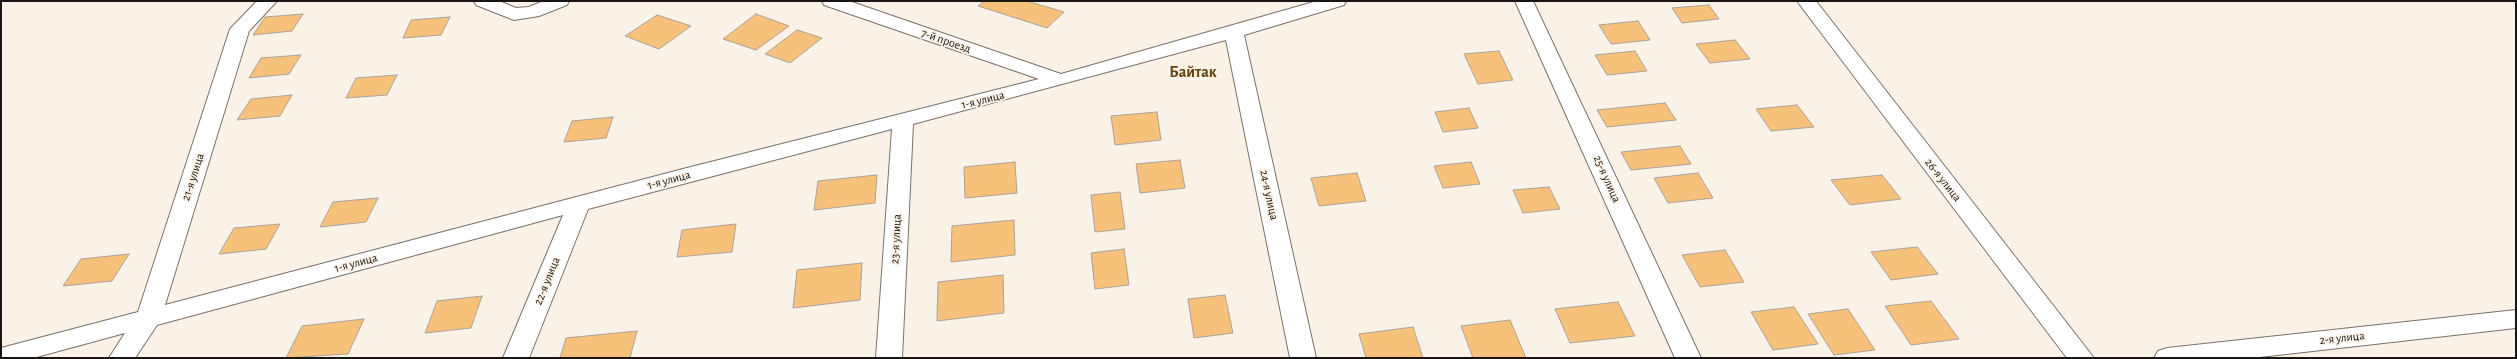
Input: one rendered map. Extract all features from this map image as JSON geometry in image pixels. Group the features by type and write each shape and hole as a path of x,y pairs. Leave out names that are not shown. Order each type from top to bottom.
{"street":[{"name":"21-я улица","path":"122,358 148,319 240,29 268,1"},
{"path":"483,1 514,14 532,12 560,1"},
{"name":"7-й проезд","path":"831,1 1060,80"},
{"name":"1-я улица","path":"1,357 903,119 1060,80 1234,32 1337,1"},
{"name":"25-я улица","path":"1524,1 1688,358"},
{"name":"26-я улица","path":"1806,1 2081,358"},
{"name":"24-я улица","path":"1234,32 1303,358"},
{"name":"23-я улица","path":"889,358 903,119"},
{"name":"22-я улица","path":"516,358 579,204"},
{"name":"2-я улица","path":"2167,358 2516,319"}],"building":[{"path":"984,1 1027,1 1064,12 1047,28 978,6"},
{"path":"1709,5 1719,19 1682,23 1672,8"},
{"path":"303,14 292,31 253,35 265,17"},
{"path":"756,14 789,26 756,50 723,39"},
{"path":"657,15 691,26 659,49 625,36"},
{"path":"450,17 441,35 403,38 411,20"},
{"path":"1638,21 1650,40 1611,44 1599,25"},
{"path":"797,30 822,38 790,63 765,54"},
{"path":"1735,40 1750,59 1710,63 1696,44"},
{"path":"1499,51 1513,80 1478,84 1464,54"},
{"path":"1635,51 1647,71 1607,75 1595,55"},
{"path":"301,55 289,74 249,78 261,58"},
{"path":"397,75 387,95 346,98 356,78"},
{"path":"292,95 280,116 237,120 251,99"},
{"path":"1665,103 1676,120 1607,127 1597,110"},
{"path":"1797,105 1814,127 1771,131 1756,109"},
{"path":"1469,108 1478,128 1443,132 1435,112"},
{"path":"1157,112 1161,140 1115,145 1111,116"},
{"path":"613,117 606,138 564,142 572,121"},
{"path":"1680,146 1691,164 1631,170 1621,152"},
{"path":"1180,160 1185,188 1140,193 1136,164"},
{"path":"1015,162 1017,193 965,198 964,167"},
{"path":"1471,162 1480,184 1443,188 1434,166"},
{"path":"1357,173 1366,201 1319,206 1311,178"},
{"path":"1698,173 1713,198 1668,203 1654,178"},
{"path":"877,175 875,203 814,210 818,181"},
{"path":"1882,175 1901,199 1850,205 1831,180"},
{"path":"1549,187 1560,209 1523,213 1513,190"},
{"path":"1120,192 1125,229 1095,232 1091,195"},
{"path":"378,198 366,222 320,227 333,202"},
{"path":"1014,220 1015,255 951,262 952,226"},
{"path":"280,224 266,249 219,254 234,228"},
{"path":"736,224 732,252 677,257 682,230"},
{"path":"1917,247 1938,274 1891,280 1871,252"},
{"path":"1124,249 1129,285 1095,289 1091,253"},
{"path":"1725,250 1744,282 1700,287 1682,255"},
{"path":"129,254 112,281 63,286 81,259"},
{"path":"862,263 860,300 793,308 797,270"},
{"path":"1003,275 1004,313 937,321 938,282"},
{"path":"1225,295 1233,333 1194,338 1188,299"},
{"path":"482,296 471,328 425,333 437,301"},
{"path":"1931,301 1959,339 1911,345 1885,306"},
{"path":"1618,302 1635,336 1570,343 1555,309"},
{"path":"1794,307 1818,344 1773,350 1751,312"},
{"path":"1848,309 1875,350 1834,355 1808,314"},
{"path":"364,319 348,354 286,358 302,326"},
{"path":"1510,320 1526,358 1473,358 1461,326"},
{"path":"1413,327 1423,358 1366,358 1359,334"},
{"path":"637,331 630,358 560,358 566,338"}],"district":[{"name":"Байтак","path":"1193,72"}]}
